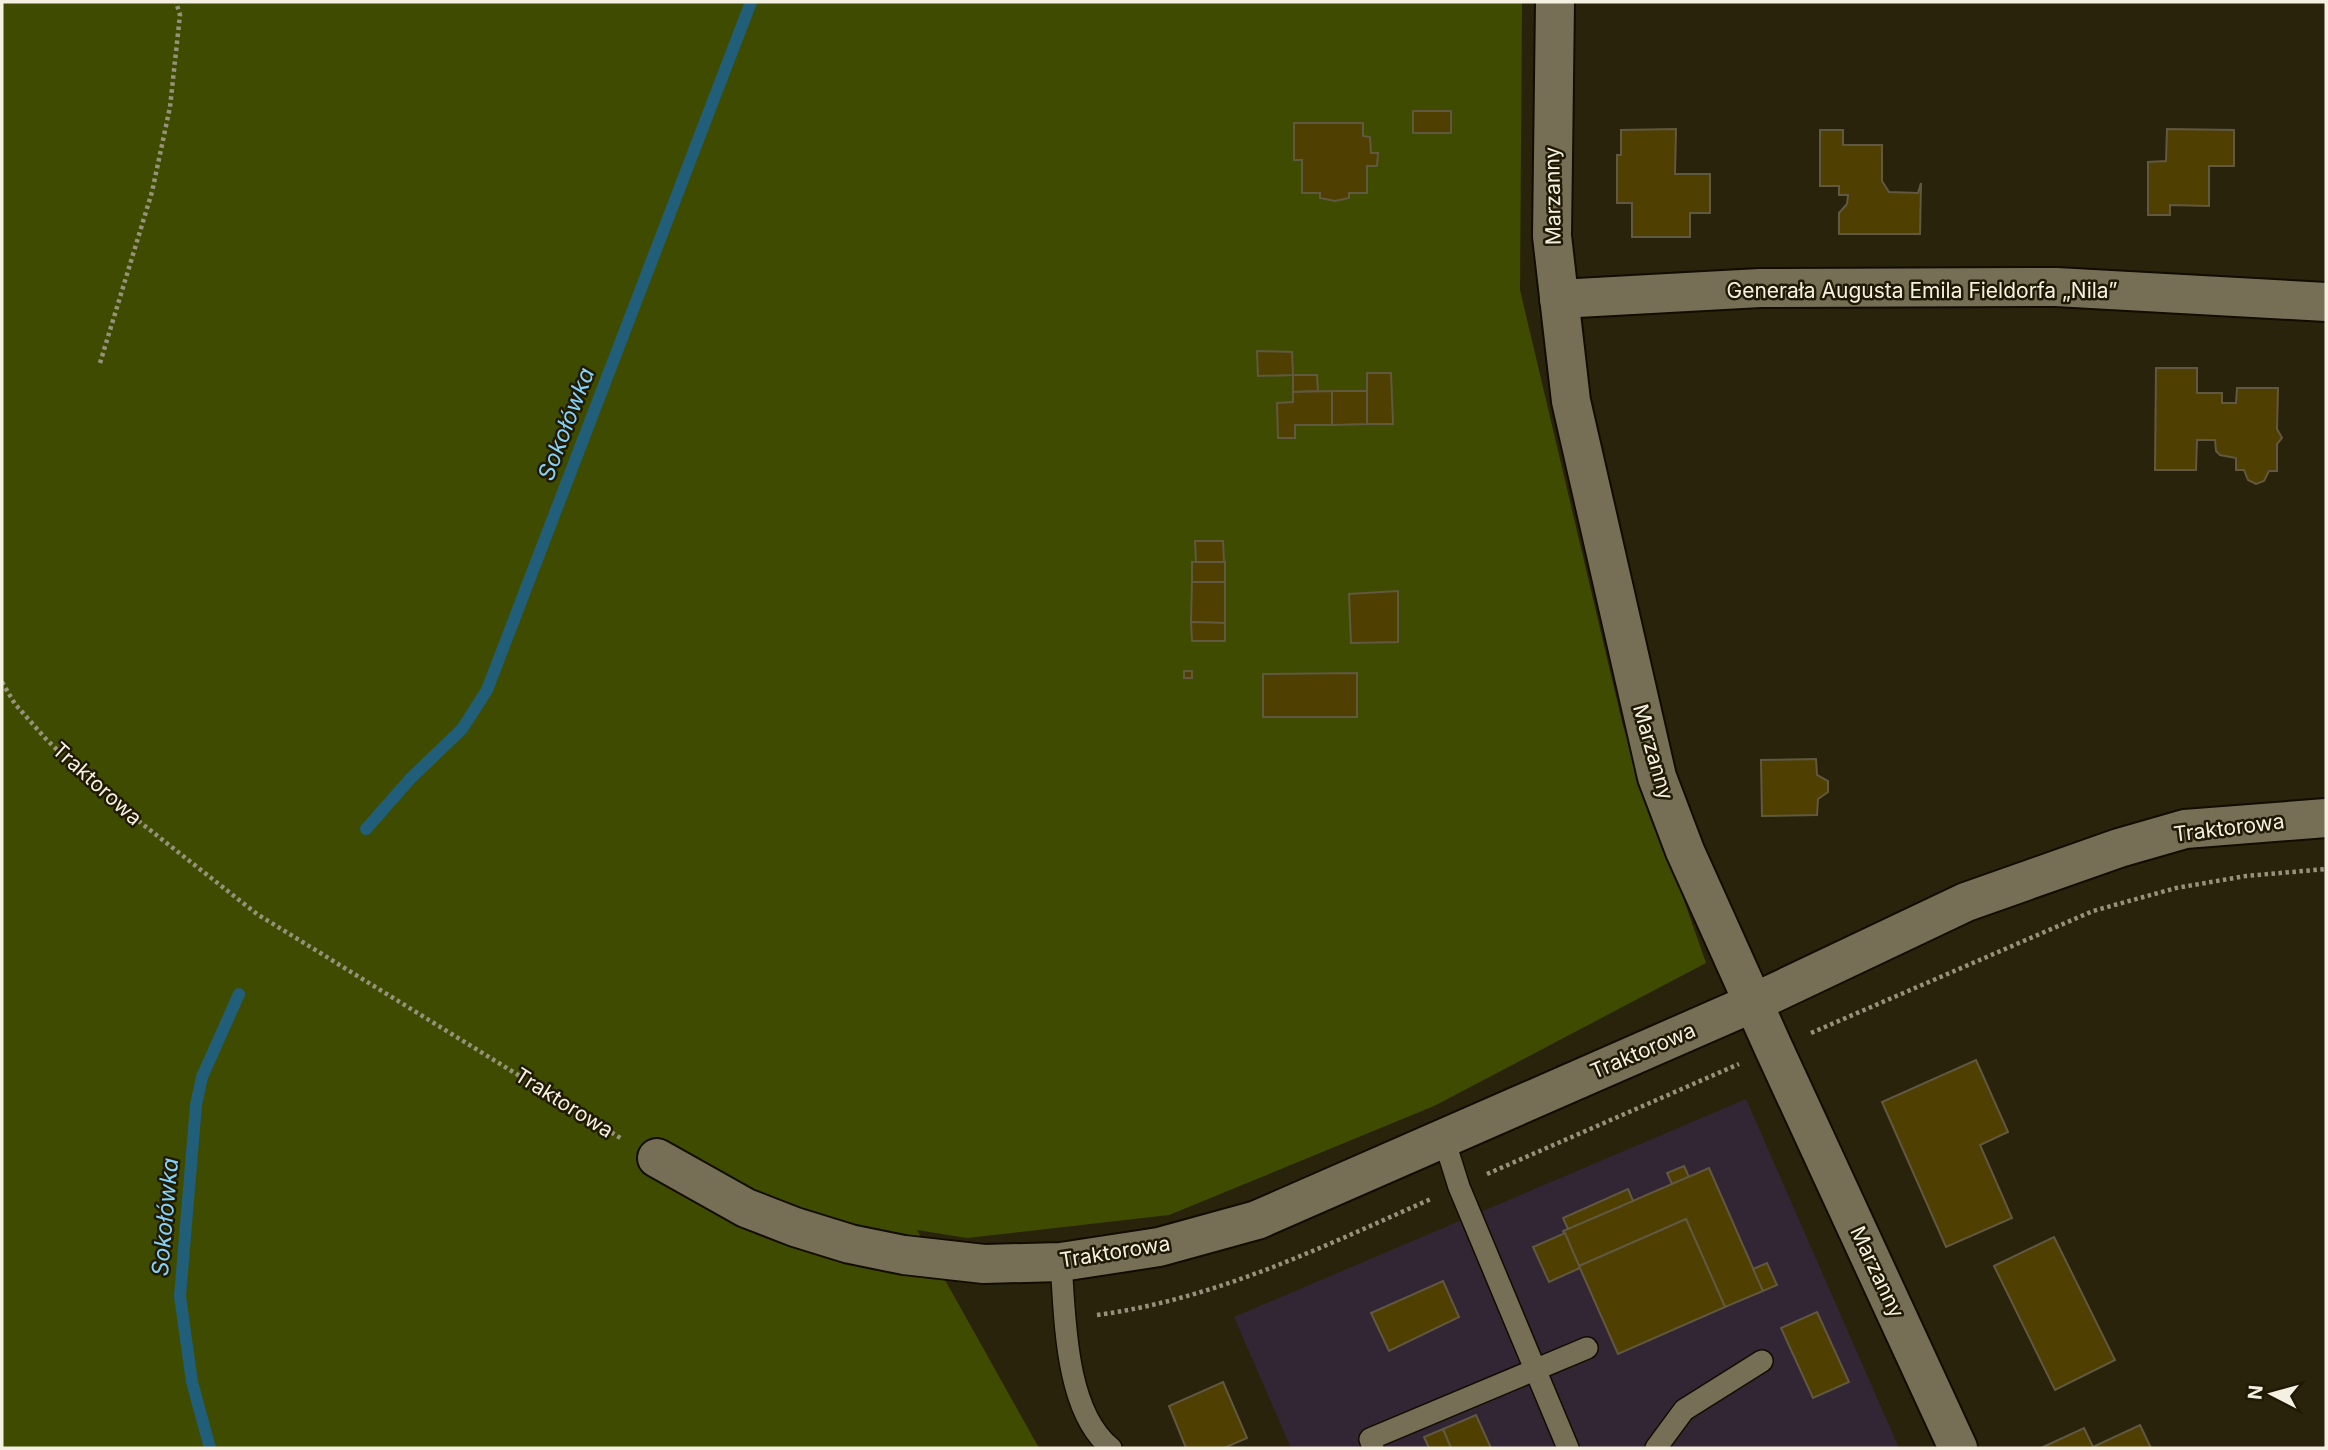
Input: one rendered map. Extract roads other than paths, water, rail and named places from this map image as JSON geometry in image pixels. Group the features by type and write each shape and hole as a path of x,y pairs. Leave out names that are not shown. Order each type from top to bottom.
{"street":[{"name":"Marzanny","path":"1555,2 1552,236 1571,401 1657,777 1685,851 1755,1002 1773,1049 1958,1448"},
{"name":"Generała Augusta Emila Fieldorfa „Nila”","path":"1559,299 1760,288 2056,287 2326,302"},
{"name":"Traktorowa","path":"657,1158 746,1208 850,1244 904,1255 984,1264 1060,1262 1159,1247 1257,1220 1443,1136 1755,1002 1966,902 2119,848 2185,830 2326,818"}],"lane":[{"path":"1443,1136 1459,1187 1568,1448"},
{"path":"1060,1262 1065,1319 1084,1412 1096,1436 1111,1448"},
{"path":"1373,1448 1370,1439 1587,1348"},
{"path":"1656,1448 1684,1410 1762,1361"}],"waterway":[{"name":"Sokołówka","path":"366,829 411,778 462,729 487,690 751,2"},
{"name":"Sokołówka","path":"210,1448 192,1382 180,1296 196,1105 202,1077 239,994"}]}
